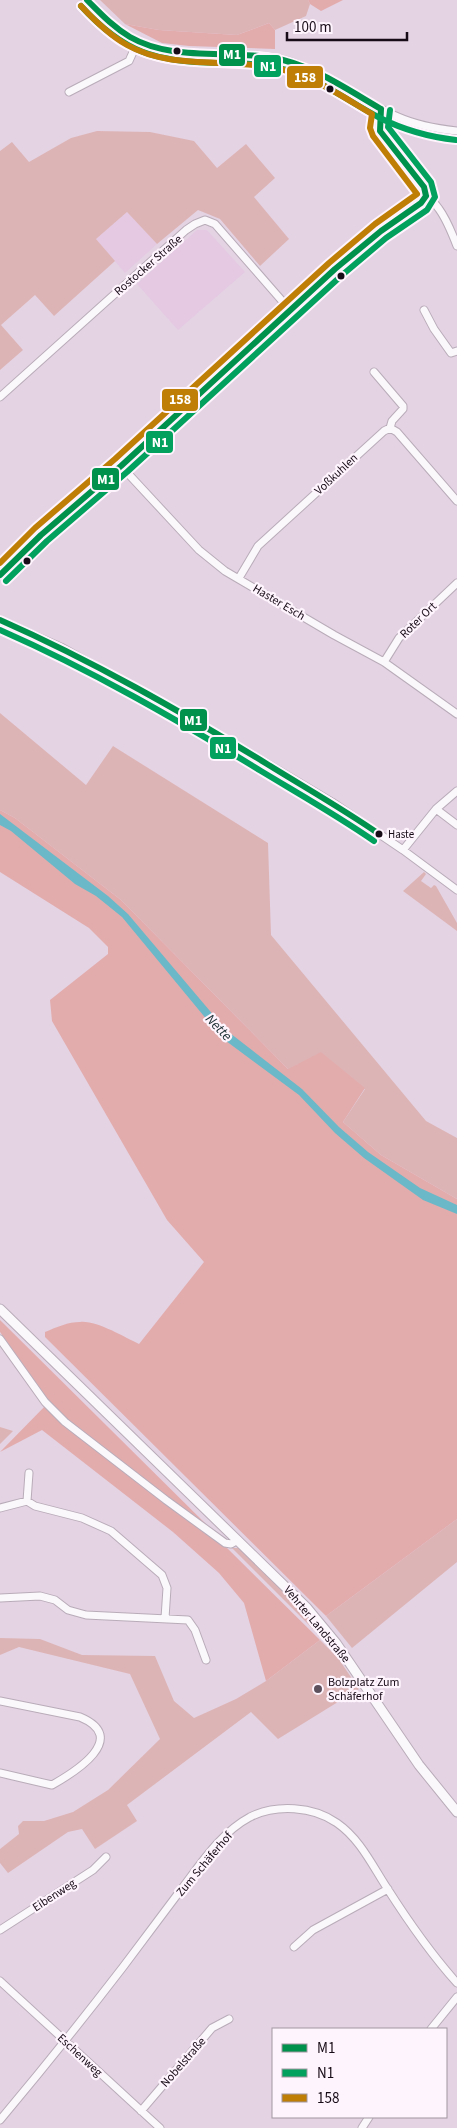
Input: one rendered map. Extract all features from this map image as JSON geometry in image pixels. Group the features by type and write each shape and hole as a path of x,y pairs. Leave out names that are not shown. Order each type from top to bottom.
{"main road":[{"name":"Vehrter Landstraße","path":"0,1309 307,1608 336,1643 419,1765 457,1812"}],"street":[{"path":"88,0 113,26 138,42 174,51 257,55 297,64 400,118 457,131"},
{"path":"69,92 129,61 138,42"},
{"path":"381,109 380,131 424,187 426,196 439,209 447,222 457,246"},
{"path":"0,574 360,246 421,203 426,196"},
{"name":"Rostocker Straße","path":"0,397 186,230 205,220 215,224 290,310"},
{"path":"424,310 434,329 451,353 457,350"},
{"name":"Voßkuhlen","path":"238,578 258,546 384,431 390,428 392,421 403,410 403,406 374,372"},
{"path":"390,428 397,432 457,501"},
{"name":"Haster Esch","path":"120,466 199,550 225,571 384,662 457,714"},
{"name":"Roter Ort","path":"384,662 399,638 457,583"},
{"path":"0,620 61,647 226,738 332,802 403,850 457,890"},
{"path":"403,850 436,809 457,791"},
{"path":"436,809 457,825"},
{"path":"0,1339 45,1402 65,1422 99,1450 225,1543 230,1544 238,1540"},
{"path":"27,1502 28,1473"},
{"path":"0,1508 27,1502 35,1506 82,1518 112,1531 162,1575 167,1588 165,1618"},
{"path":"0,1598 40,1596 55,1600 68,1610 86,1615 188,1620 195,1630 206,1660"},
{"path":"0,1701 80,1717 92,1722 98,1730 100,1738 98,1749 73,1773 52,1785 0,1773"},
{"name":"Zum Schäferhof","path":"0,2120 66,2042 222,1838 250,1817 281,1809 311,1812 324,1816 352,1835 446,1971 457,1982"},
{"name":"Eibenweg","path":"0,1930 93,1870 106,1857"},
{"path":"294,1947 314,1930 388,1889"},
{"name":"Eschenweg","path":"0,1981 160,2128"},
{"path":"432,2028 457,1997"},
{"name":"Nobelstraße","path":"141,2111 212,2028 229,2018"}],"shaded area":[{"path":"100,0 308,0 310,4 306,16 275,30 269,23 237,35 159,30 125,24"},
{"path":"308,0 343,0 321,11 310,4"},
{"path":"269,23 275,30 275,49 189,46 162,43 125,24 159,30 237,35"},
{"path":"97,131 150,132 194,141 217,168 246,144 275,178 254,197 289,239 260,266 220,219 198,210 157,244 127,212 96,239 115,261 54,316 35,295 1,325 23,350 0,370 0,151 12,142 29,162 71,138"},
{"path":"127,212 157,244 125,273 96,239"},
{"path":"197,230 207,230 245,272 178,330 137,284"},
{"path":"0,713 86,785 113,746 268,843 271,935 426,1121 457,1138 457,1199 381,1155 343,1122 365,1089 288,1069 121,900 15,818 0,810"},
{"path":"0,810 15,818 121,900 288,1069 321,1052 365,1088 343,1122 381,1155 457,1199 457,1519 326,1616 45,1337 45,1332 58,1327 76,1322 87,1322 110,1330 139,1344 204,1262 167,1220 52,1021 50,1000 108,954 108,947 89,928 0,872"},
{"path":"424,872 426,874 421,881 431,888 434,885 436,886 457,923 457,931 403,891"},
{"path":"0,1320 320,1640 266,1681 244,1603 219,1573 173,1532 42,1430 0,1452 49,1402 0,1332"},
{"path":"0,1427 13,1431 0,1444"},
{"path":"457,1519 457,1562 352,1648 326,1616"},
{"path":"232,1548 240,1548 329,1640 317,1633"},
{"path":"0,1638 40,1639 82,1655 155,1656 174,1701 194,1718 236,1699 266,1681 320,1640 338,1658 359,1689 278,1739 251,1712 127,1805 137,1821 95,1849 82,1829 68,1832 8,1873 0,1863 0,1849 19,1834 18,1826 23,1821 44,1821 73,1812 108,1790 160,1739 130,1674 19,1647 0,1655"}],"water":[{"name":"Nette","path":"0,814 108,896 128,914 226,1030 302,1089 339,1127 368,1152 420,1188 457,1205 457,1214 423,1200 364,1158 335,1133 299,1095 222,1038 122,917 96,896 75,884 11,831 0,825"}],"transit line":[{"name":"M1","path":"87,0 118,29 147,45 185,53 245,55 283,60 309,69 381,109"},
{"name":"N1","path":"81,6 112,35 142,52 176,60 237,63 284,69 316,81 380,118 398,126 426,135 456,140"},
{"name":"158","path":"0,563 35,528 115,459 329,263 375,224 417,194 373,136 370,128 372,114 328,88 292,72 280,69 241,64 182,61 145,53 114,37 81,6"},
{"name":"M1","path":"381,109 380,131 424,187 426,196"},
{"name":"N1","path":"6,581 47,541 127,472 341,276 386,238 427,210 435,197 431,182 388,127 390,110"},
{"name":"M1","path":"0,575 41,535 121,466 335,269 381,231 421,203 426,196"},
{"name":"M1","path":"0,620 69,652 169,706 323,798 379,834"},
{"name":"N1","path":"0,630 100,678 165,714 318,805 374,841"}],"place":[{"name":"Haste","path":"379,834"},
{"name":"Bolzplatz Zum Schäferhof","path":"318,1689"}]}
